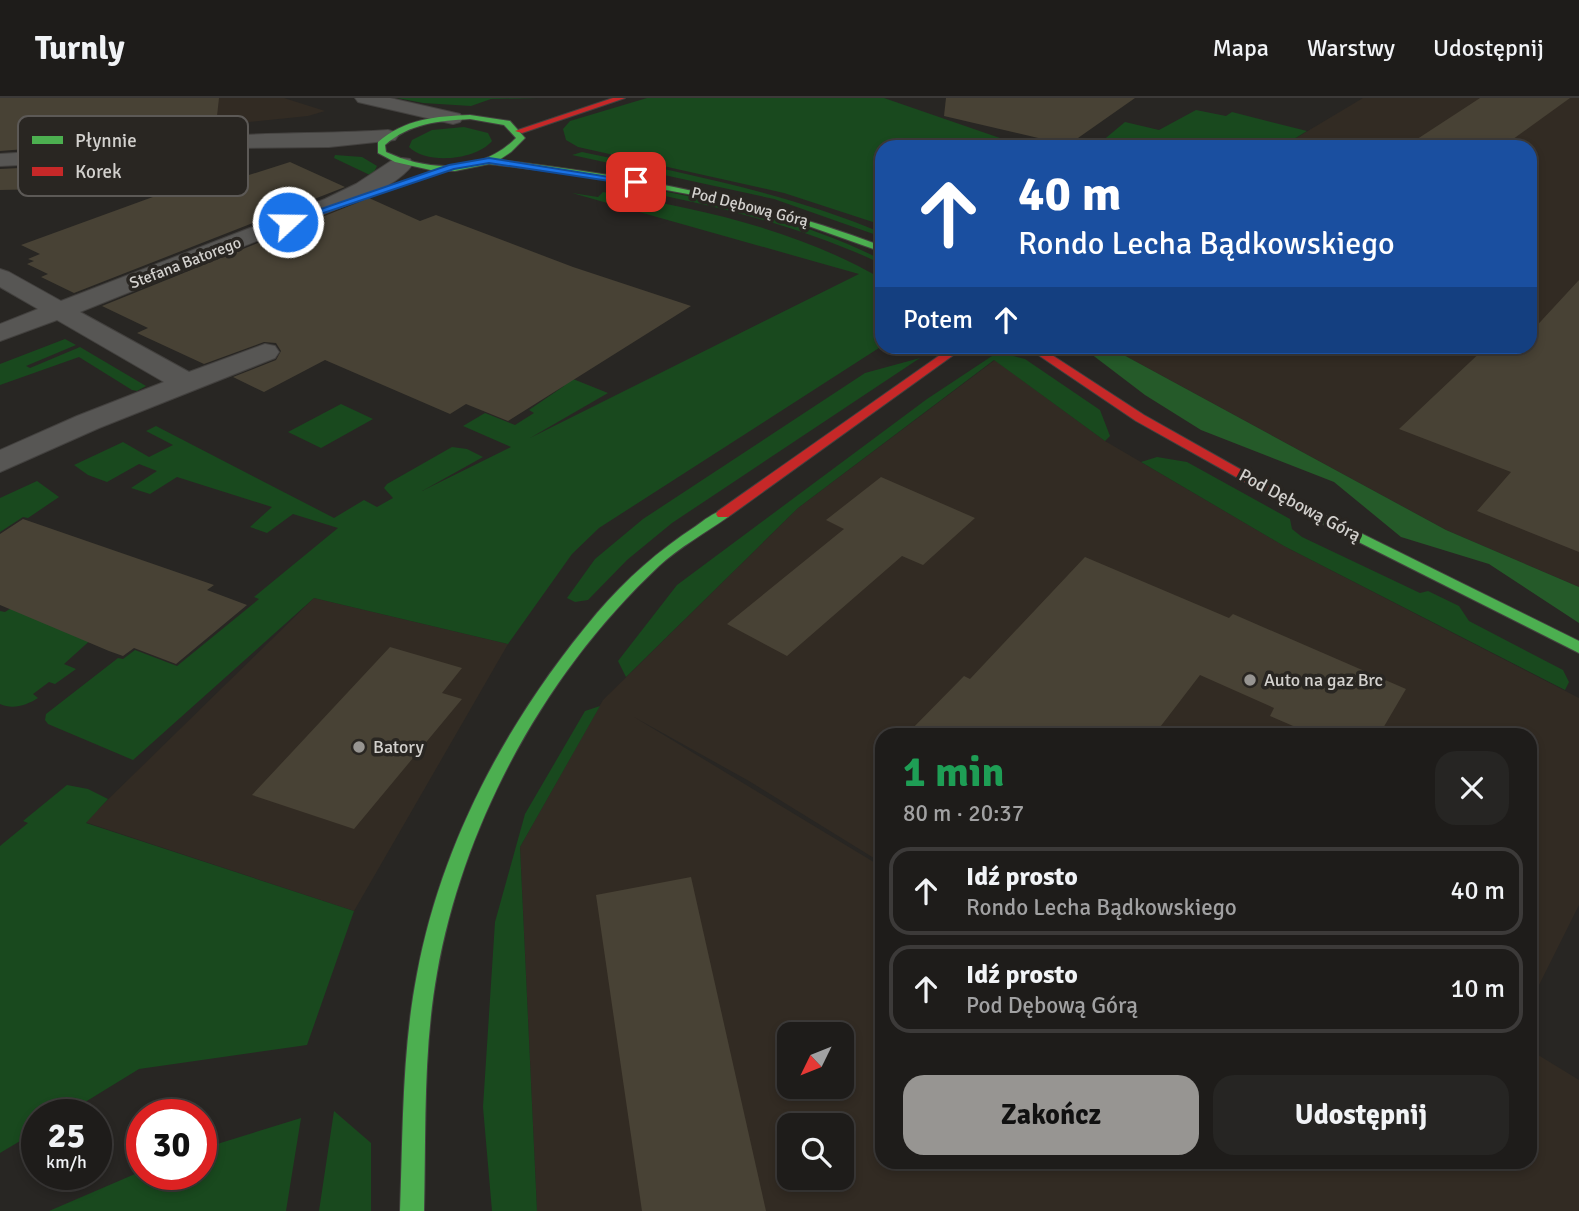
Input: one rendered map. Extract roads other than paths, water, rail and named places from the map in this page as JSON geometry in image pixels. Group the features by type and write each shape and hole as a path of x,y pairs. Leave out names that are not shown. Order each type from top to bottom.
{"street":[{"path":"358,100 453,118 493,120 593,98"},
{"path":"311,212 452,167 489,160 509,152 519,138 621,98"},
{"path":"358,100 391,139 402,164 452,167"},
{"path":"248,142 324,151 391,139 453,118"},
{"path":"493,120 519,138 704,193"},
{"path":"0,160 18,159"},
{"name":"Pod Dębową Górą","path":"489,160 704,193 791,215 875,246"},
{"name":"Stefana Batorego","path":"0,333 311,212 389,176 402,164"},
{"path":"0,277 189,384"},
{"path":"0,462 88,422 265,352"},
{"path":"412,1211 423,1009 433,942 454,867 498,771 560,669 615,600 655,562 950,354"},
{"name":"Pod Dębową Górą","path":"1042,354 1140,418 1282,498 1579,648"}],"place":[{"name":"Auto na gaz Brc","path":"1250,680"},
{"name":"Batory","path":"359,747"}]}
